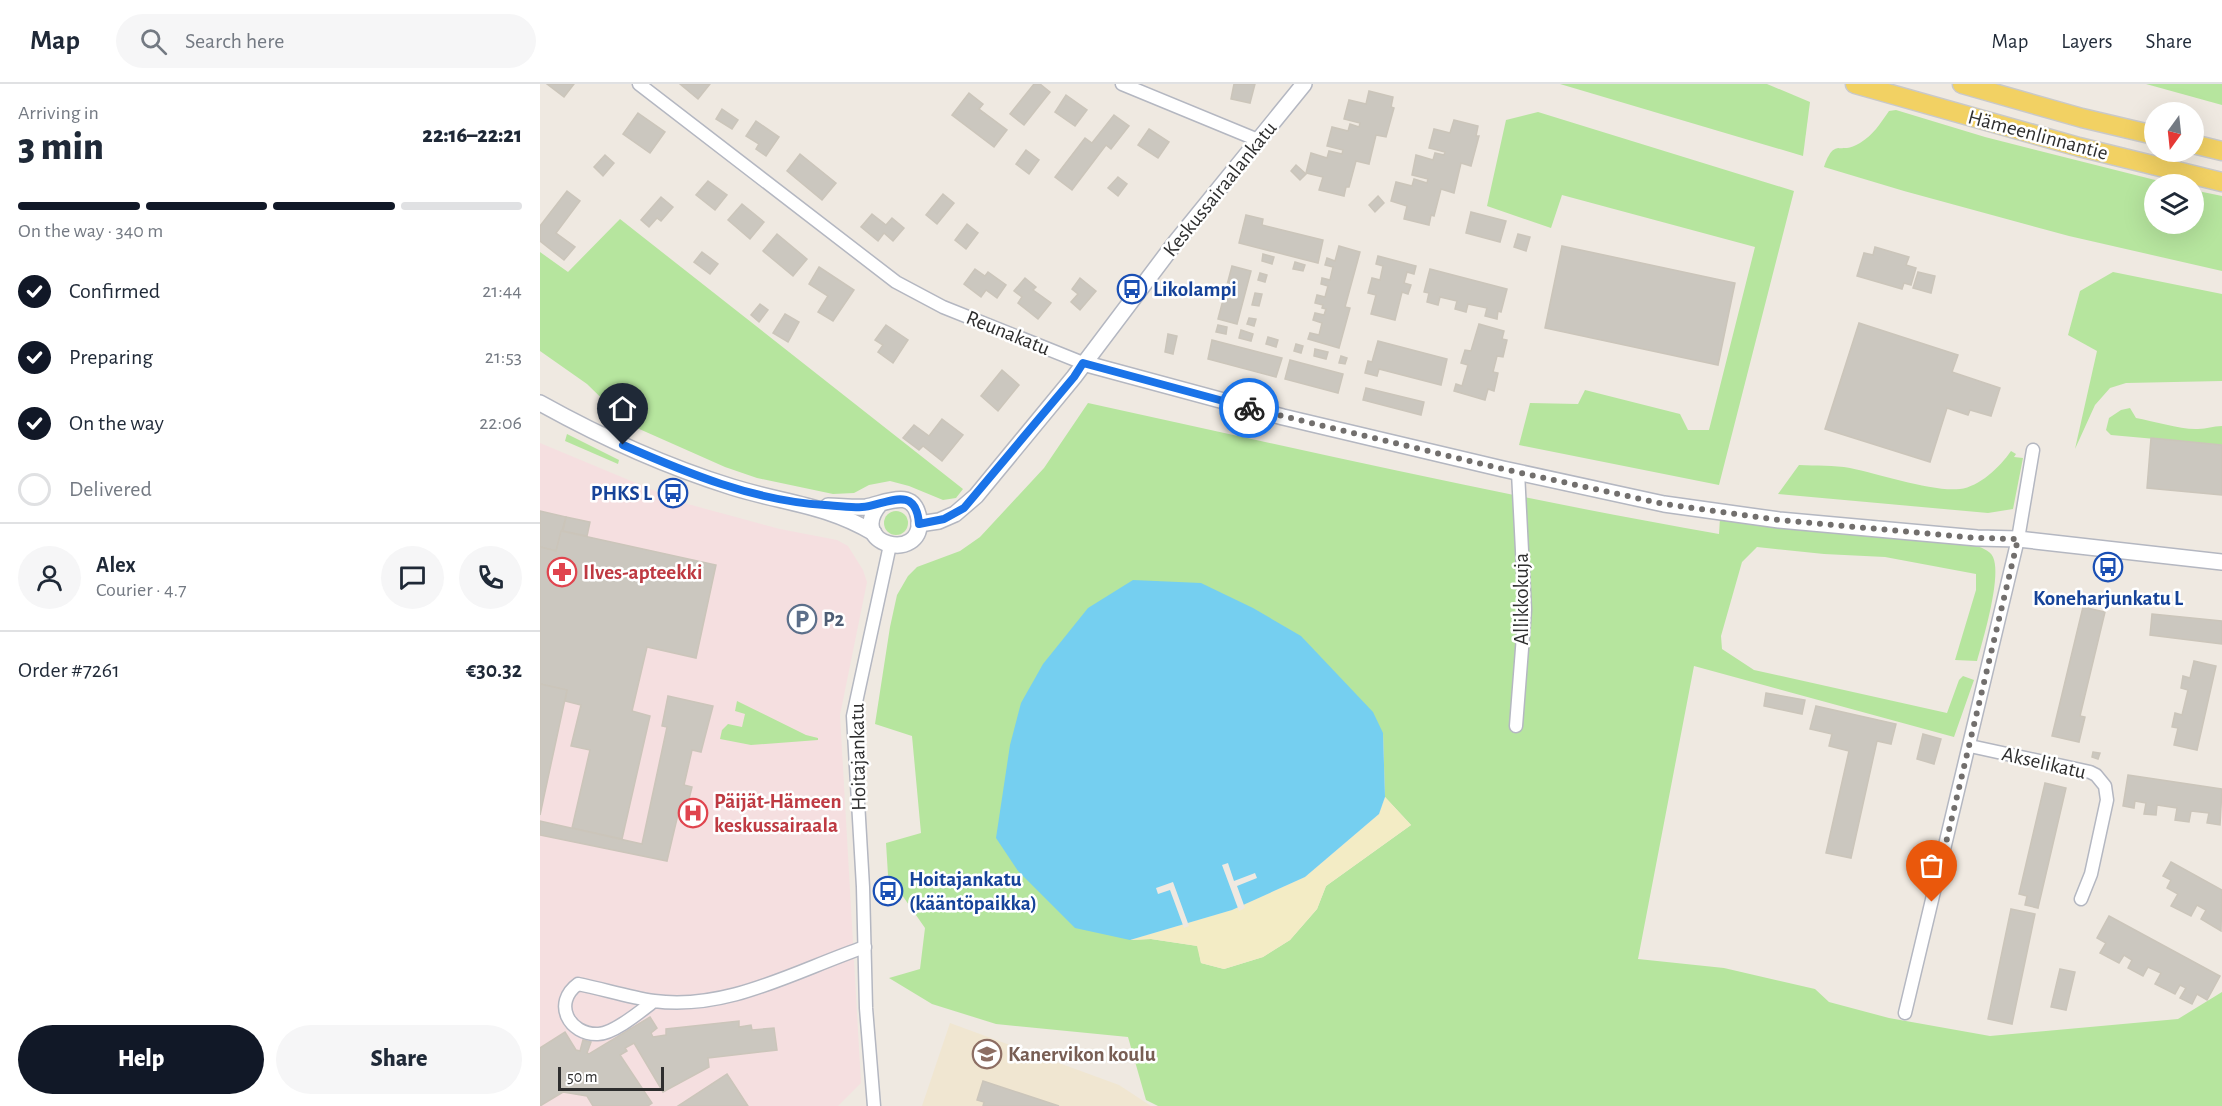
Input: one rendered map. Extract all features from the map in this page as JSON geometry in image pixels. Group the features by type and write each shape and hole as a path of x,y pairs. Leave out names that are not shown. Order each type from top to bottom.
{"main road":[{"name":"Hämeenlinnantie","path":"1855,84 2079,147 2222,182"},
{"name":"Hämeenlinnantie","path":"1962,84 2082,118 2144,133"},
{"path":"2204,147 2222,151"}],"street":[{"name":"Reunakatu","path":"639,84 896,282 943,307 1083,363 1283,417 1664,504 1779,520 1977,538 2018,539 2222,562"},
{"path":"1122,84 1258,140"},
{"name":"Keskussairaalankatu","path":"919,524 939,521 955,514 970,502 1074,377 1175,243 1304,84"},
{"path":"540,403 623,445 681,469 733,488 806,504 842,515 890,545 906,544 917,532 919,524 915,509 903,500 887,500 864,507 806,504"},
{"path":"1905,1013 2018,539 2033,450"},
{"name":"Allikkokuja","path":"1516,726 1525,610 1518,472"},
{"path":"874,533 872,517 880,504"},
{"name":"Hoitajankatu","path":"874,1106 866,1008 854,716 890,545"},
{"name":"Akselikatu","path":"1970,746 2090,772 2100,779 2105,786 2107,800 2091,874 2081,899"},
{"path":"654,1001 616,1028 598,1034 579,1029 571,1023 565,1009 568,994 578,984 654,1001 696,1001 733,995 812,969 835,957 865,947"}],"shaded area":[{"name":"Päijät-Hämeen keskussairaala","path":"540,443 684,503 780,529 837,540 848,546 863,570 867,582 840,715 861,1083 838,1106 540,1106"},
{"name":"Kanervikon koulu","path":"950,1023 1119,1085 1151,1106 922,1106"}],"green space":[{"path":"1560,84 1767,84 1810,102 1803,156"},
{"path":"2146,84 2222,84 2222,105"},
{"path":"1896,110 1985,137 2144,177 2144,234 2204,234 2204,192 2222,196 2222,271 2069,236 1824,167 1831,152 1865,140 1889,111"},
{"path":"1538,112 1794,191 1719,485 1519,445 1530,403 1578,404 1585,390 1680,414 1688,430 1709,430 1755,247 1562,195 1551,228 1487,206 1506,120"},
{"path":"620,219 963,489 956,498 943,500 890,481 869,485 854,493 833,494 757,478 725,467 628,424 587,384 540,351 540,252 568,272"},
{"path":"2113,272 2222,294 2222,381 2126,383 2110,388 2095,405 2075,449 2097,351 2068,335 2080,291"},
{"path":"1088,403 1482,488 1719,534 1720,518 1973,545 1985,549 1993,557 1995,578 1991,608 1977,661 1955,660 1976,590 1976,574 1885,557 1757,547 1742,562 1721,636 1722,649 1754,670 1947,713 1959,680 1963,676 1974,680 1954,737 1694,666 1638,959 1724,968 1815,989 1829,1002 1889,1018 1990,1036 2178,1019 2222,992 2222,1106 1158,1106 1146,1100 1128,1037 996,1024 932,1004 889,978 920,969 925,928 888,875 886,843 921,833 912,736 875,724 890,627 897,595 908,576 917,567 960,551 980,537 1044,468","holes":["1383,733 1385,797 1411,825 1326,886 1317,909 1290,940 1263,957 1224,969 1201,963 1198,946 1151,939 1130,940"]},
{"path":"2130,408 2136,418 2176,427 2198,429 2222,426 2222,445 2111,435 2106,430 2109,418 2121,410"},
{"path":"567,434 619,460 618,464 565,441"},
{"path":"2011,451 2016,454 2014,457 2023,458 2013,509 1988,513 1778,494 1799,465 1844,467 1935,488 1960,489 1988,475"},
{"path":"896,511 904,515 908,523 904,531 896,535 888,531 884,523 888,515"},
{"path":"737,701 806,735 818,738 818,740 751,745 720,739 722,730 728,724 742,727 745,714 735,711"}],"sand":[{"path":"1385,797 1411,825 1326,886 1317,909 1290,940 1263,957 1224,969 1201,963 1197,946 1151,939 1130,940 1232,910 1305,877 1379,814"}],"water":[{"path":"1133,580 1201,583 1253,608 1301,636 1373,712 1383,733 1385,797 1379,814 1305,877 1232,910 1130,940 1075,928 1018,871 996,838 1010,745 1021,703 1043,664 1088,608"}],"pier":[{"path":"1228,863 1234,881 1255,873 1257,878 1237,886 1245,908 1239,911 1222,865"},
{"path":"1173,882 1189,926 1184,928 1170,890 1158,894 1156,888"}],"building":[{"path":"547,84 574,84 564,97"},
{"path":"680,84 710,84 698,99"},
{"path":"1034,84 1040,84 1050,92 1024,125 1010,114"},
{"path":"1234,84 1255,84 1250,103 1231,99"},
{"path":"1369,91 1393,97 1391,107 1394,108 1386,137 1376,135 1369,164 1356,161 1349,187 1346,187 1344,196 1319,190 1323,177 1306,173 1311,153 1327,158 1329,151 1342,154 1343,150 1327,146 1332,127 1348,131 1350,124 1359,127 1360,123 1344,119 1349,100 1366,104"},
{"path":"969,93 983,104 979,109 1007,130 994,147 952,115"},
{"path":"1066,95 1087,110 1075,126 1055,112"},
{"path":"722,109 738,120 732,129 716,119"},
{"path":"638,113 665,132 650,153 623,134"},
{"path":"1114,115 1129,126 1111,149 1106,145 1072,190 1055,177 1085,138 1092,143"},
{"path":"1454,120 1478,126 1476,136 1479,136 1471,166 1461,163 1454,193 1441,189 1434,216 1431,215 1429,225 1404,219 1407,206 1391,201 1396,182 1412,186 1414,179 1427,183 1428,179 1412,175 1416,155 1433,160 1435,153 1444,155 1445,152 1429,148 1434,129 1450,133"},
{"path":"756,121 779,137 766,156 756,149 759,144 746,136"},
{"path":"1149,129 1169,142 1158,158 1138,145"},
{"path":"1026,150 1039,160 1029,174 1016,164"},
{"path":"800,154 836,183 822,200 787,171"},
{"path":"605,155 614,163 603,176 594,167"},
{"path":"1296,165 1306,174 1300,180 1291,171"},
{"path":"1118,177 1127,184 1118,196 1108,188"},
{"path":"708,181 727,195 715,210 696,195"},
{"path":"567,191 580,201 556,233 575,247 564,260 540,241 540,226"},
{"path":"943,194 954,203 937,224 926,215"},
{"path":"1378,196 1384,203 1375,212 1369,205"},
{"path":"661,197 673,207 661,221 657,218 649,227 641,220"},
{"path":"742,204 764,222 750,239 728,220"},
{"path":"1471,212 1506,221 1500,242 1466,233"},
{"path":"872,214 886,225 892,218 904,228 893,241 884,233 878,241 861,227"},
{"path":"1246,215 1263,219 1262,225 1323,240 1318,263 1239,243"},
{"path":"967,224 978,233 966,249 955,240"},
{"path":"777,234 807,259 793,276 763,251"},
{"path":"1518,234 1530,237 1526,251 1514,247"},
{"path":"1339,246 1360,252 1345,307 1350,308 1339,348 1308,339 1310,333 1319,335 1322,323 1313,320 1315,313 1324,315 1326,309 1322,308 1323,305 1315,303 1317,295 1325,297 1328,286 1321,284 1322,278 1330,280 1333,267 1325,265 1327,258 1335,261"},
{"path":"1562,246 1735,283 1718,365 1545,328"},
{"path":"1875,247 1909,257 1906,265 1916,268 1911,285 1904,283 1902,289 1857,276 1864,253 1873,255"},
{"path":"702,252 718,264 710,274 694,262"},
{"path":"1263,254 1274,257 1272,264 1262,261"},
{"path":"1378,256 1416,266 1414,274 1407,272 1404,283 1411,285 1408,294 1402,292 1395,320 1371,314 1376,295 1368,293 1372,278 1380,280 1383,266 1376,264"},
{"path":"1295,262 1305,265 1303,271 1293,269"},
{"path":"1232,266 1251,271 1237,324 1218,319"},
{"path":"819,267 854,290 833,321 818,312 828,296 809,284"},
{"path":"975,269 985,276 988,272 1006,285 997,298 986,290 981,297 964,284"},
{"path":"1430,269 1507,289 1497,319 1485,316 1487,308 1468,304 1466,312 1455,309 1457,301 1440,297 1438,305 1427,302 1429,293 1424,292"},
{"path":"1918,272 1935,276 1931,293 1913,288"},
{"path":"1260,273 1267,275 1265,282 1258,280"},
{"path":"1025,278 1036,287 1033,290 1051,303 1038,319 1018,303 1022,297 1014,291"},
{"path":"1080,278 1096,291 1080,310 1071,302 1078,294 1072,289"},
{"path":"1255,293 1262,294 1259,306 1252,305"},
{"path":"760,304 768,310 759,322 751,315"},
{"path":"785,314 799,322 788,342 773,333"},
{"path":"1249,318 1256,319 1254,326 1247,324"},
{"path":"1859,323 1958,355 1952,372 2000,388 1991,416 1970,410 1968,415 1947,408 1930,462 1825,429"},
{"path":"1479,324 1504,331 1502,339 1507,340 1503,357 1497,356 1493,372 1498,373 1494,391 1488,389 1485,400 1454,391 1456,384 1462,386 1468,365 1461,363 1465,350 1471,351"},
{"path":"886,325 908,340 893,363 878,352 883,345 875,340"},
{"path":"1218,325 1227,327 1226,334 1216,332"},
{"path":"1241,330 1253,334 1251,341 1239,338"},
{"path":"1168,334 1177,336 1173,354 1165,352"},
{"path":"1268,337 1278,340 1276,347 1266,344"},
{"path":"1212,340 1282,358 1276,377 1208,359"},
{"path":"1378,341 1447,359 1441,385 1379,369 1377,376 1365,373 1368,361 1372,362"},
{"path":"1296,344 1303,346 1301,353 1294,351"},
{"path":"1315,349 1328,352 1326,359 1314,356"},
{"path":"1341,356 1347,358 1345,364 1339,363"},
{"path":"1290,360 1343,374 1338,393 1285,379"},
{"path":"1002,370 1019,385 998,411 981,396"},
{"path":"1366,388 1424,402 1421,415 1363,400"},
{"path":"942,419 963,435 942,461 923,446 919,450 903,438 914,425 929,436"},
{"path":"2151,438 2222,445 2222,495 2147,488"},
{"path":"673,484 681,487 680,491 671,488"},
{"path":"540,511 566,517 556,551 540,547"},
{"path":"566,517 590,522 587,536 563,531"},
{"path":"561,531 716,565 696,658 647,647 632,711 650,716 622,839 572,828 590,750 571,746 581,705 565,701 567,690 540,684 540,547 556,551"},
{"path":"2083,607 2105,612 2080,716 2085,717 2079,742 2052,736"},
{"path":"2152,614 2222,621 2222,644 2150,635"},
{"path":"2194,661 2216,666 2197,750 2174,745 2178,728 2172,727 2175,713 2182,715 2188,690 2181,688 2183,676 2190,678"},
{"path":"540,684 567,690 540,815"},
{"path":"1766,693 1805,700 1802,714 1764,706"},
{"path":"668,696 713,706 701,752 692,750 684,785 692,787 687,811 679,810 667,861 540,835 540,821 642,844 667,727 662,726"},
{"path":"1816,706 1896,724 1891,744 1877,741 1851,858 1826,853 1849,751 1829,746 1832,734 1810,729"},
{"path":"1923,734 1941,739 1934,764 1917,759"},
{"path":"2093,752 2100,753 2098,759 2092,757"},
{"path":"2128,775 2222,789 2220,825 2207,823 2209,813 2191,811 2189,822 2175,820 2177,808 2157,805 2156,815 2144,814 2146,803 2135,801 2134,808 2123,806"},
{"path":"2045,783 2066,788 2038,908 2025,905 2027,896 2019,894"},
{"path":"2171,862 2222,890 2221,931 2201,919 2206,910 2197,905 2191,916 2171,906 2178,894 2167,888 2171,880 2163,876"},
{"path":"2011,909 2035,914 2012,1024 1988,1019"},
{"path":"2109,916 2220,976 2207,1000 2197,994 2192,1004 2180,998 2186,988 2180,985 2175,994 2155,984 2161,973 2148,967 2143,976 2128,968 2132,960 2124,955 2119,963 2100,953 2106,943 2097,938"},
{"path":"2060,969 2075,972 2066,1010 2051,1007"},
{"path":"650,1017 657,1028 651,1033 653,1037 666,1035 666,1029 739,1021 739,1027 751,1025 752,1030 774,1028 777,1050 708,1058 709,1067 663,1092 634,1043 625,1048 627,1051 620,1055 652,1103 648,1106 593,1106 587,1096 563,1092 540,1106 540,1048 565,1032 576,1050 580,1051 583,1040 591,1042 587,1053 589,1054"},
{"path":"727,1074 748,1106 678,1106"},
{"path":"983,1081 1059,1106 983,1106 984,1102 977,1100"}],"way so far":[{"path":"1249,408 1503,469 1664,504 1779,520 1977,538 2018,539 1932,902"}],"place":[{"name":"Likolampi","path":"1132,289"},
{"name":"PHKS L","path":"673,493"},
{"name":"Koneharjunkatu L","path":"2108,567"},
{"name":"Ilves-apteekki","path":"562,572"},
{"name":"P2","path":"802,619"},
{"name":"Päijät-Hämeen keskussairaala","path":"693,813"},
{"name":"Hoitajankatu (kääntöpaikka)","path":"888,891"},
{"name":"Kanervikon koulu","path":"987,1054"}],"route":[{"path":"623,445 733,488 806,504 864,507 895,498 903,500 915,509 919,524 939,521 964,508 1074,377 1083,363 1249,408"}]}
